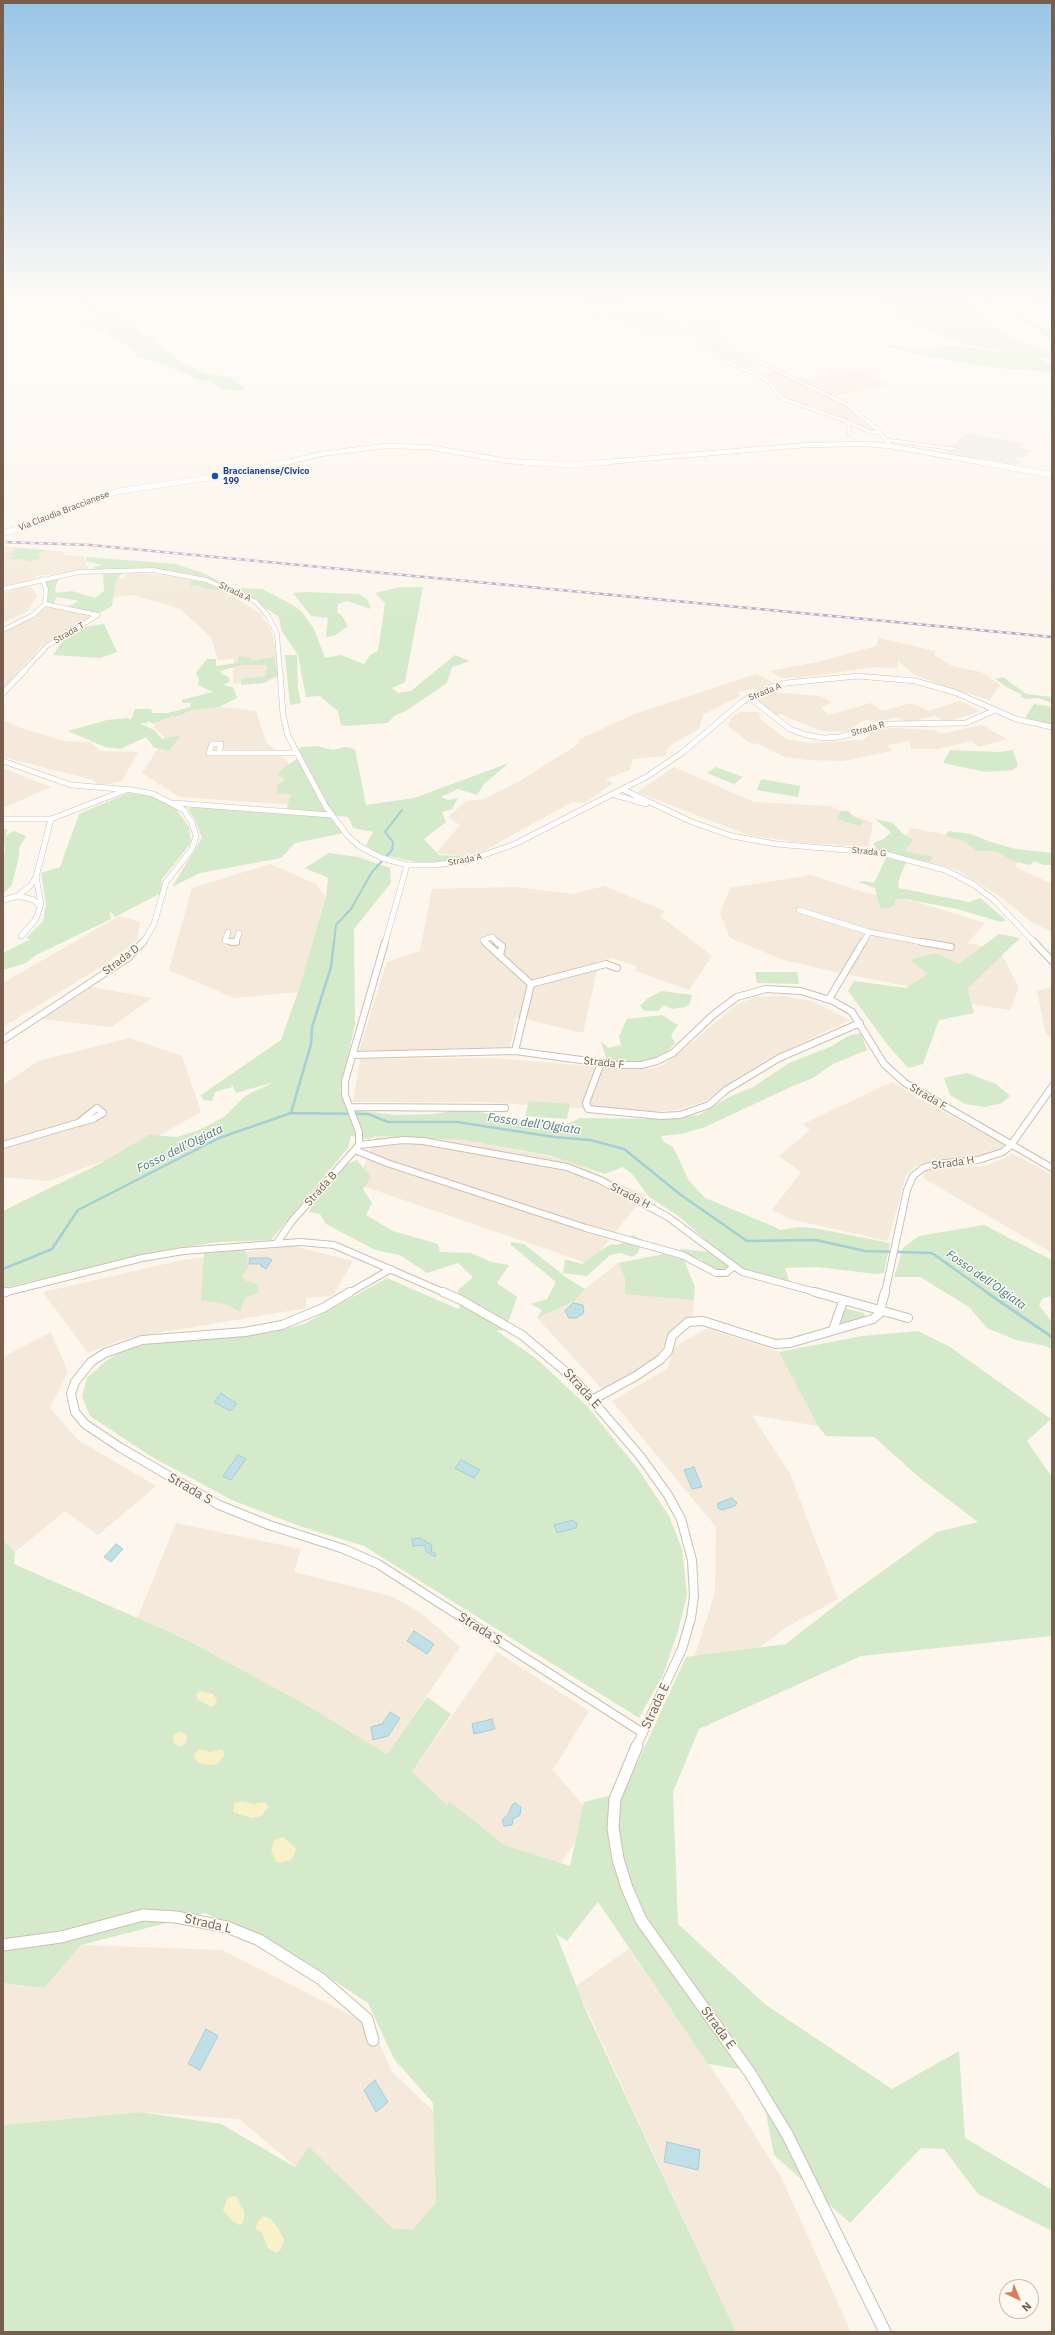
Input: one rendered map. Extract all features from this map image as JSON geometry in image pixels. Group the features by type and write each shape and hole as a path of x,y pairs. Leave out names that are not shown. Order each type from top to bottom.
{"main road":[{"name":"Via Claudia Braccianese","path":"3,533 31,526 75,505 119,491 243,473 305,458 370,447 428,447 507,461 573,465 814,445 857,444 890,446 1052,475"}],"street":[{"path":"814,410 846,421 868,431 881,433"},
{"path":"854,410 881,433 890,446"},
{"path":"846,421 849,426 849,434"},
{"path":"887,440 955,449"},
{"name":"Strada A","path":"3,589 42,579 99,570 167,571 219,584 256,602 268,616 277,634 283,715 288,736 296,753 332,814 353,841 366,850 384,858 407,865 446,864 486,856 515,844 615,795 674,759 749,697 770,688 798,681 850,676 879,676 933,685 968,697 1024,722 1052,727"},
{"path":"3,630 33,615 45,604 46,589 42,579"},
{"name":"Strada T","path":"3,693 47,646 98,615 45,604"},
{"name":"Strada R","path":"749,697 790,729 806,735 824,738 839,737 889,724 966,723 995,710"},
{"path":"219,753 296,753"},
{"name":"Strada D","path":"3,760 71,785 150,792 174,803 184,810 192,823 195,840 192,849 166,882 154,924 144,942 128,958 3,1040"},
{"path":"3,819 52,819 128,789"},
{"name":"Strada G","path":"624,790 656,806 712,830 741,838 776,844 882,853 913,860 945,870 973,884 994,900 1052,961"},
{"name":"Strada G","path":"615,795 656,806"},
{"name":"Strada D","path":"174,803 332,814"},
{"path":"19,896 32,886 36,877 43,844 52,819"},
{"path":"407,865 344,1088 360,1135 357,1147 387,1163 586,1228 682,1255 716,1273 726,1273 733,1268"},
{"path":"21,936 36,919 40,906 37,899 36,877"},
{"path":"3,900 19,896 37,899"},
{"path":"799,910 869,932 951,947"},
{"path":"228,932 225,941 236,942 239,933"},
{"path":"829,999 869,932"},
{"path":"500,956 531,984"},
{"path":"531,984 606,964 618,968"},
{"path":"515,1051 531,984"},
{"name":"Strada F","path":"353,1055 515,1051 601,1063 641,1065 667,1057 678,1049 726,1004 748,993 766,989 786,989 807,992 829,999 848,1009 860,1022 880,1058 896,1076 923,1095 1052,1168"},
{"path":"601,1063 586,1103 588,1109 661,1116 680,1114 696,1111 709,1105 726,1090 779,1058 860,1022"},
{"name":"Strada H","path":"881,1310 908,1187 916,1173 935,1164 993,1156 1010,1145 1052,1087"},
{"path":"351,1112 505,1108"},
{"path":"3,1145 78,1123"},
{"name":"Strada H","path":"357,1147 403,1140 422,1141 539,1160 574,1170 600,1180 668,1217 733,1268 752,1276 908,1318"},
{"name":"Strada B","path":"276,1244 296,1217 357,1147"},
{"name":"Strada E","path":"276,1244 328,1243 392,1269 461,1300 517,1332 563,1368 640,1456 668,1495 685,1530 692,1560 694,1596 688,1633 620,1785 613,1813 618,1859 627,1888 641,1920 722,2032 783,2128 885,2332"},
{"path":"3,1293 162,1254 206,1248 276,1244"},
{"name":"Strada S","path":"392,1269 323,1308 282,1325 245,1332 147,1340 120,1346 91,1362 75,1382 71,1394 75,1412 85,1424 121,1448 219,1505 268,1525 344,1549 378,1564 643,1733"},
{"path":"833,1330 843,1301"},
{"path":"592,1400 636,1376 661,1359 668,1351 672,1336 688,1322 703,1321 719,1325 775,1344 790,1343 869,1321 881,1310"},
{"name":"Strada L","path":"3,1945 65,1936 143,1915 176,1917 227,1927 274,1948 321,1979 368,2019 373,2040"}],"shaded area":[{"path":"815,410 851,410 879,433"},
{"path":"966,433 1024,443 1020,448 1032,450 1025,457 1013,457 1021,462 1014,466 944,454"},
{"path":"3,546 66,552 63,555 84,556 89,570 36,576 35,579 3,586"},
{"path":"127,572 183,577 215,586 260,613 273,636 280,677 233,684 234,658 218,661 211,637 180,609 133,595 109,598 111,579 124,578"},
{"path":"30,585 37,595 28,611 3,623 3,593"},
{"path":"48,606 91,617 41,646 3,690 3,632"},
{"path":"879,638 935,651 934,655 952,666 981,672 1000,685 990,700 945,687 913,674 898,661 897,668 874,667 798,678 781,678 770,671 818,662 876,646"},
{"path":"756,674 776,684 738,692 740,696 703,715 699,729 669,746 665,756 633,759 630,770 605,779 613,783 585,803 572,802 478,854 462,856 436,853 460,825 448,817 466,801 484,799 518,782 580,743 578,740 632,715"},
{"path":"771,692 820,696 831,702 821,708 829,715 871,703 882,711 912,703 928,711 960,701 981,711 946,722 935,716 907,722 897,717 873,723 867,719 860,722 850,731 824,732 780,714 774,715 757,699"},
{"path":"214,706 256,711 266,742 288,762 300,799 299,805 179,797 142,773 165,738 153,727 159,717 201,707"},
{"path":"740,712 759,712 760,719 786,739 810,743 863,740 873,731 893,728 935,730 941,734 982,725 1007,739 979,747 971,741 938,749 911,749 910,741 887,745 892,751 843,761 808,760 785,757 759,744 750,743 728,726 732,717"},
{"path":"3,720 17,727 64,741 91,742 100,751 138,752 122,781 98,786 93,780 3,757"},
{"path":"674,767 754,802 829,806 873,823 868,847 796,842 748,835 637,792"},
{"path":"3,768 51,787 3,808"},
{"path":"911,828 948,835 990,848 1019,860 1015,867 1052,884 1052,932 1031,922 1001,897 958,870 895,853"},
{"path":"270,864 316,884 326,897 298,992 234,998 169,970 192,888"},
{"path":"811,875 867,893 917,902 985,923 968,943 999,950 1019,987 1010,1010 958,1002 917,988 784,960 730,938 720,913 730,888"},
{"path":"604,886 665,911 660,916 712,956 689,990 636,971 636,966 612,958 599,961 583,1033 516,1017 510,1047 359,1051 387,962 420,951 432,889 516,887 573,894"},
{"path":"119,916 140,922 137,941 104,965 3,1027 3,983"},
{"path":"91,987 152,998 111,1027 42,1019"},
{"path":"1052,987 1052,1037 1046,1034 1037,991"},
{"path":"782,996 812,1001 850,1020 765,1060 703,1102 677,1110 642,1112 482,1102 353,1102 360,1059 495,1058 613,1068 650,1069 663,1065 688,1046 737,1004 756,997"},
{"path":"129,1038 182,1056 201,1112 135,1149 49,1181 3,1177 3,1085 38,1061"},
{"path":"892,1082 916,1097 1005,1145 995,1153 978,1157 929,1161 915,1167 906,1175 888,1241 790,1219 772,1210 801,1172 779,1156 810,1130 803,1124"},
{"path":"376,1136 464,1140 568,1160 645,1195 590,1264 357,1184"},
{"path":"1012,1153 1052,1175 1052,1253 923,1178 925,1172 934,1169 984,1166 1003,1159"},
{"path":"293,1246 353,1261 333,1296 306,1298 306,1308 122,1339 88,1353 43,1292 182,1260"},
{"path":"618,1263 625,1278 674,1297 694,1300 693,1317 670,1333 658,1359 603,1390 537,1318 575,1301 585,1289"},
{"path":"707,1328 779,1352 818,1426 752,1415 790,1474 838,1599 785,1628 678,1708 715,1593 716,1527 612,1401 668,1368 673,1348"},
{"path":"51,1332 68,1372 50,1408 78,1440 156,1486 98,1535 65,1511 15,1552 3,1540 3,1357"},
{"path":"176,1523 301,1549 294,1572 391,1596 421,1613 460,1647 387,1754 303,1703 185,1639 137,1619"},
{"path":"497,1652 589,1711 553,1770 593,1817 540,1893 412,1772"},
{"path":"80,1945 222,1950 372,2026 392,2072 478,2153 386,2260 301,2171 239,2119 140,2112 3,2125 3,1983 44,1988"},
{"path":"629,1949 729,2094 781,2177 851,2332 736,2332 576,1986"}],"green space":[{"path":"15,548 46,550 38,554 40,558 29,562 23,559 14,560 11,558 14,555 5,555 14,552"},
{"path":"86,557 176,564 203,573 232,587 220,590 206,589 197,585 190,587 191,584 189,582 196,580 212,583 193,575 171,571 93,569 93,567 102,565 86,561"},
{"path":"103,571 123,572 115,582 112,606 102,612 91,614 62,609 79,601 57,597 54,603 48,603 44,580 59,577 55,589 56,593 72,591 95,598 104,591"},
{"path":"400,587 423,587 405,682 392,688 398,693 411,691 455,655 470,661 452,667 447,683 406,711 394,716 388,723 345,726 341,725 338,711 320,696 306,697 298,655 281,630 279,617 235,588 262,589 293,605 302,612 314,629 325,658 341,655 364,664 370,655 378,651 385,603 375,593"},
{"path":"293,593 359,594 367,599 371,609 347,601 338,604 337,612 342,616 348,626 334,636 326,637 328,618 311,616"},
{"path":"104,624 117,652 100,658 53,655 62,642 84,627"},
{"path":"285,655 297,655 298,689 301,703 290,705"},
{"path":"239,656 251,658 251,661 274,657 278,675 264,683 241,685 241,679 266,676 267,665 242,665 220,671 222,674 229,677 229,682 224,685 234,688 237,698 219,707 191,710 179,716 172,716 153,724 148,721 147,723 139,723 154,730 162,739 181,735 169,751 153,747 146,737 120,749 105,747 68,731 107,720 128,718 131,720 135,709 152,709 151,713 168,713 190,707 191,703 183,703 181,700 213,692 198,685 199,679 196,673 207,659 216,659 216,666 237,663"},
{"path":"1003,677 1026,694 1052,697 1052,703 1038,698 1026,699 1020,696 1023,695 1010,689 995,679"},
{"path":"1034,704 1052,707 1052,723 1049,727 1032,724 1026,716"},
{"path":"317,746 333,750 345,747 355,749 366,805 414,798 509,763 484,784 477,795 458,789 441,797 448,800 458,798 452,809 442,812 446,822 424,839 439,855 476,857 448,863 419,863 377,853 366,845 373,832 353,828 348,817 286,811 291,794 277,793 277,785 283,782 284,777 277,776 281,770 301,756 299,750 301,747"},
{"path":"950,750 1000,752 1013,750 1018,766 1013,770 986,772 943,763"},
{"path":"716,767 743,777 734,784 707,773"},
{"path":"761,779 800,786 798,797 757,790"},
{"path":"128,793 150,796 174,806 189,827 191,843 162,879 161,893 115,917 109,910 111,919 36,955 26,963 3,970 3,953 31,939 26,938 43,921 46,905 41,873 60,867 79,814"},
{"path":"193,807 333,816 344,833 295,843 281,858 200,873 172,887 202,838 195,820 188,809"},
{"path":"841,811 849,811 854,818 861,819 863,823 860,826 837,819"},
{"path":"875,819 893,823 903,834 913,840 905,851 933,857 930,861 925,862 877,850 873,843 884,839 891,832"},
{"path":"3,829 7,829 6,836 14,831 26,836 19,848 19,856 12,885 3,894 3,855 5,851"},
{"path":"948,831 971,834 991,842 1016,849 1052,853 1052,865 1043,865 1034,861 1030,865 1016,862 995,851 977,851 964,841 946,836"},
{"path":"329,853 358,857 390,868 391,883 354,929 355,1024 340,1091 346,1109 396,1115 433,1114 466,1109 516,1120 551,1124 567,1124 580,1118 653,1119 699,1115 729,1097 753,1087 789,1063 832,1046 848,1036 861,1033 867,1050 833,1064 813,1078 705,1127 681,1134 661,1136 664,1142 673,1147 689,1181 705,1198 780,1230 799,1227 814,1228 890,1243 884,1273 876,1274 817,1267 785,1268 790,1284 739,1268 725,1276 710,1273 701,1259 679,1256 681,1249 720,1253 680,1217 649,1197 633,1175 623,1167 605,1174 552,1156 464,1140 376,1136 369,1139 351,1136 348,1148 271,1240 219,1242 158,1251 3,1288 3,1211 99,1164 149,1135 177,1137 199,1130 224,1117 245,1096 274,1082 236,1093 231,1082 232,1087 215,1092 212,1101 203,1100 201,1095 281,1040 298,992 326,897 328,878 305,868"},
{"path":"886,858 906,862 898,882 899,888 969,902 980,898 1006,920 1001,922 957,909 906,899 895,899 895,904 890,908 880,908 875,888 858,882 865,881 874,883"},
{"path":"999,934 1020,938 967,989 974,1013 939,1020 923,1064 908,1068 887,1044 848,991 854,981 906,988 928,974 910,960 935,953 959,964"},
{"path":"755,972 797,972 799,984 757,983"},
{"path":"662,991 692,995 690,1003 686,1007 672,1009 664,1005 658,1011 645,1011 640,1006 648,998"},
{"path":"662,1015 678,1025 671,1035 675,1043 667,1052 654,1058 634,1063 607,1061 601,1041 608,1048 621,1045 619,1037 627,1019"},
{"path":"967,1073 996,1084 1010,1096 1002,1103 985,1107 965,1104 950,1095 944,1078"},
{"path":"529,1101 570,1104 567,1119 525,1116"},
{"path":"357,1160 371,1177 363,1189 372,1203 366,1215 393,1231 438,1244 440,1252 471,1253 491,1262 509,1265 497,1283 517,1297 506,1329 497,1331 538,1360 587,1406 638,1469 669,1516 682,1549 687,1595 678,1631 663,1675 639,1718 364,1546 299,1526 232,1500 152,1457 90,1416 82,1397 87,1378 107,1360 128,1348 160,1342 269,1333 304,1324 387,1278 458,1309 460,1306 458,1290 473,1277 458,1263 427,1273 400,1255 375,1250 326,1224 320,1214 309,1212 330,1171"},
{"path":"984,1225 1052,1260 1052,1296 1043,1298 1039,1305 1052,1322 1052,1350 1046,1346 1016,1340 987,1328 969,1307 920,1277 894,1277 903,1248 919,1236"},
{"path":"633,1235 642,1240 638,1253 632,1257 620,1253 610,1255 587,1276 563,1273 565,1259 582,1264 609,1245 621,1244 628,1237"},
{"path":"511,1242 524,1244 567,1278 585,1289 575,1301 537,1318 542,1310 531,1304 547,1299 556,1282 511,1245"},
{"path":"242,1247 247,1254 248,1268 241,1277 246,1281 257,1284 259,1292 245,1298 240,1312 229,1305 201,1300 204,1253"},
{"path":"664,1254 684,1260 695,1287 694,1300 625,1294 625,1278 618,1263"},
{"path":"844,1308 864,1313 865,1315 863,1318 841,1325"},
{"path":"918,1331 950,1347 1051,1419 1027,1441 1052,1477 1052,1636 861,1656 699,1729 673,1792 678,1924 766,2005 892,2089 959,2051 965,2138 1052,2190 1052,2231 978,2194 944,2149 921,2148 850,2223 774,2155 758,2072 708,2064 598,1902 567,1941 556,1934 587,2013 736,2332 3,2332 3,2125 140,2112 221,2124 295,2167 309,2147 392,2228 412,2230 436,2202 433,2103 394,2059 368,2003 310,1965 205,1913 81,1945 44,1988 3,1983 3,1540 15,1552 14,1564 185,1639 303,1703 387,1754 427,1697 451,1714 412,1772 447,1805 449,1801 504,1845 570,1866 584,1802 624,1792 686,1657 786,1644 841,1601 937,1532 978,1522 920,1478 874,1437 826,1436 818,1426 779,1352 862,1336"}],"sand":[{"path":"201,1691 213,1694 217,1700 215,1705 210,1706 197,1699 196,1694"},
{"path":"177,1732 183,1732 187,1736 187,1742 183,1746 177,1746 173,1742 173,1736"},
{"path":"200,1749 209,1752 222,1750 225,1755 217,1764 209,1765 199,1763 194,1758 196,1752"},
{"path":"243,1801 253,1804 265,1802 269,1807 261,1816 252,1818 233,1812 234,1803"},
{"path":"283,1837 297,1849 291,1860 277,1863 271,1851 274,1840"},
{"path":"236,2196 245,2214 242,2224 239,2225 232,2221 223,2210 228,2197"},
{"path":"263,2216 271,2219 278,2228 284,2240 281,2249 276,2253 268,2248 262,2233 255,2229 258,2221"}],"water":[{"path":"250,1258 269,1258 272,1260 266,1269 261,1266 261,1264 249,1264"},
{"path":"573,1303 583,1305 584,1313 576,1318 569,1318 565,1311"},
{"path":"221,1393 237,1404 230,1411 214,1402"},
{"path":"238,1455 246,1459 231,1480 223,1476"},
{"path":"461,1460 480,1470 474,1478 455,1468"},
{"path":"694,1467 702,1487 692,1489 684,1470"},
{"path":"732,1498 737,1503 735,1506 722,1510 718,1508 718,1503"},
{"path":"573,1520 577,1524 576,1528 557,1533 554,1525"},
{"path":"420,1538 432,1545 431,1551 436,1554 435,1557 426,1551 425,1545 413,1546 412,1539"},
{"path":"116,1544 123,1549 111,1562 104,1557"},
{"path":"414,1631 434,1644 427,1654 407,1641"},
{"path":"390,1712 400,1718 388,1736 373,1740 371,1727 382,1724"},
{"path":"492,1719 495,1729 474,1734 472,1724"},
{"path":"515,1803 521,1807 520,1815 513,1819 512,1825 504,1826 502,1820 508,1815 512,1805"},
{"path":"206,2029 218,2036 200,2070 188,2064"},
{"path":"375,2080 388,2102 376,2112 364,2090"},
{"path":"667,2142 700,2150 698,2170 664,2162"}],"waterway":[{"path":"334,943 336,925 351,909 372,872 392,850 393,842 385,832 402,810"},
{"path":"291,1113 311,1044 312,1027 331,967 334,942"},
{"name":"Fosso dell’Olgiata","path":"3,1269 52,1249 78,1210 219,1138 291,1113"},
{"name":"Fosso dell’Olgiata","path":"291,1113 368,1114 388,1122 457,1122 554,1137 590,1140 624,1149 681,1195 747,1241 816,1240 865,1251 932,1253 988,1293"},
{"name":"Fosso dell’Olgiata","path":"986,1292 1052,1337"}],"railway":[{"path":"3,542 90,545 1052,637"}],"place":[{"name":"Braccianense/Civico 199","path":"215,476"}]}
